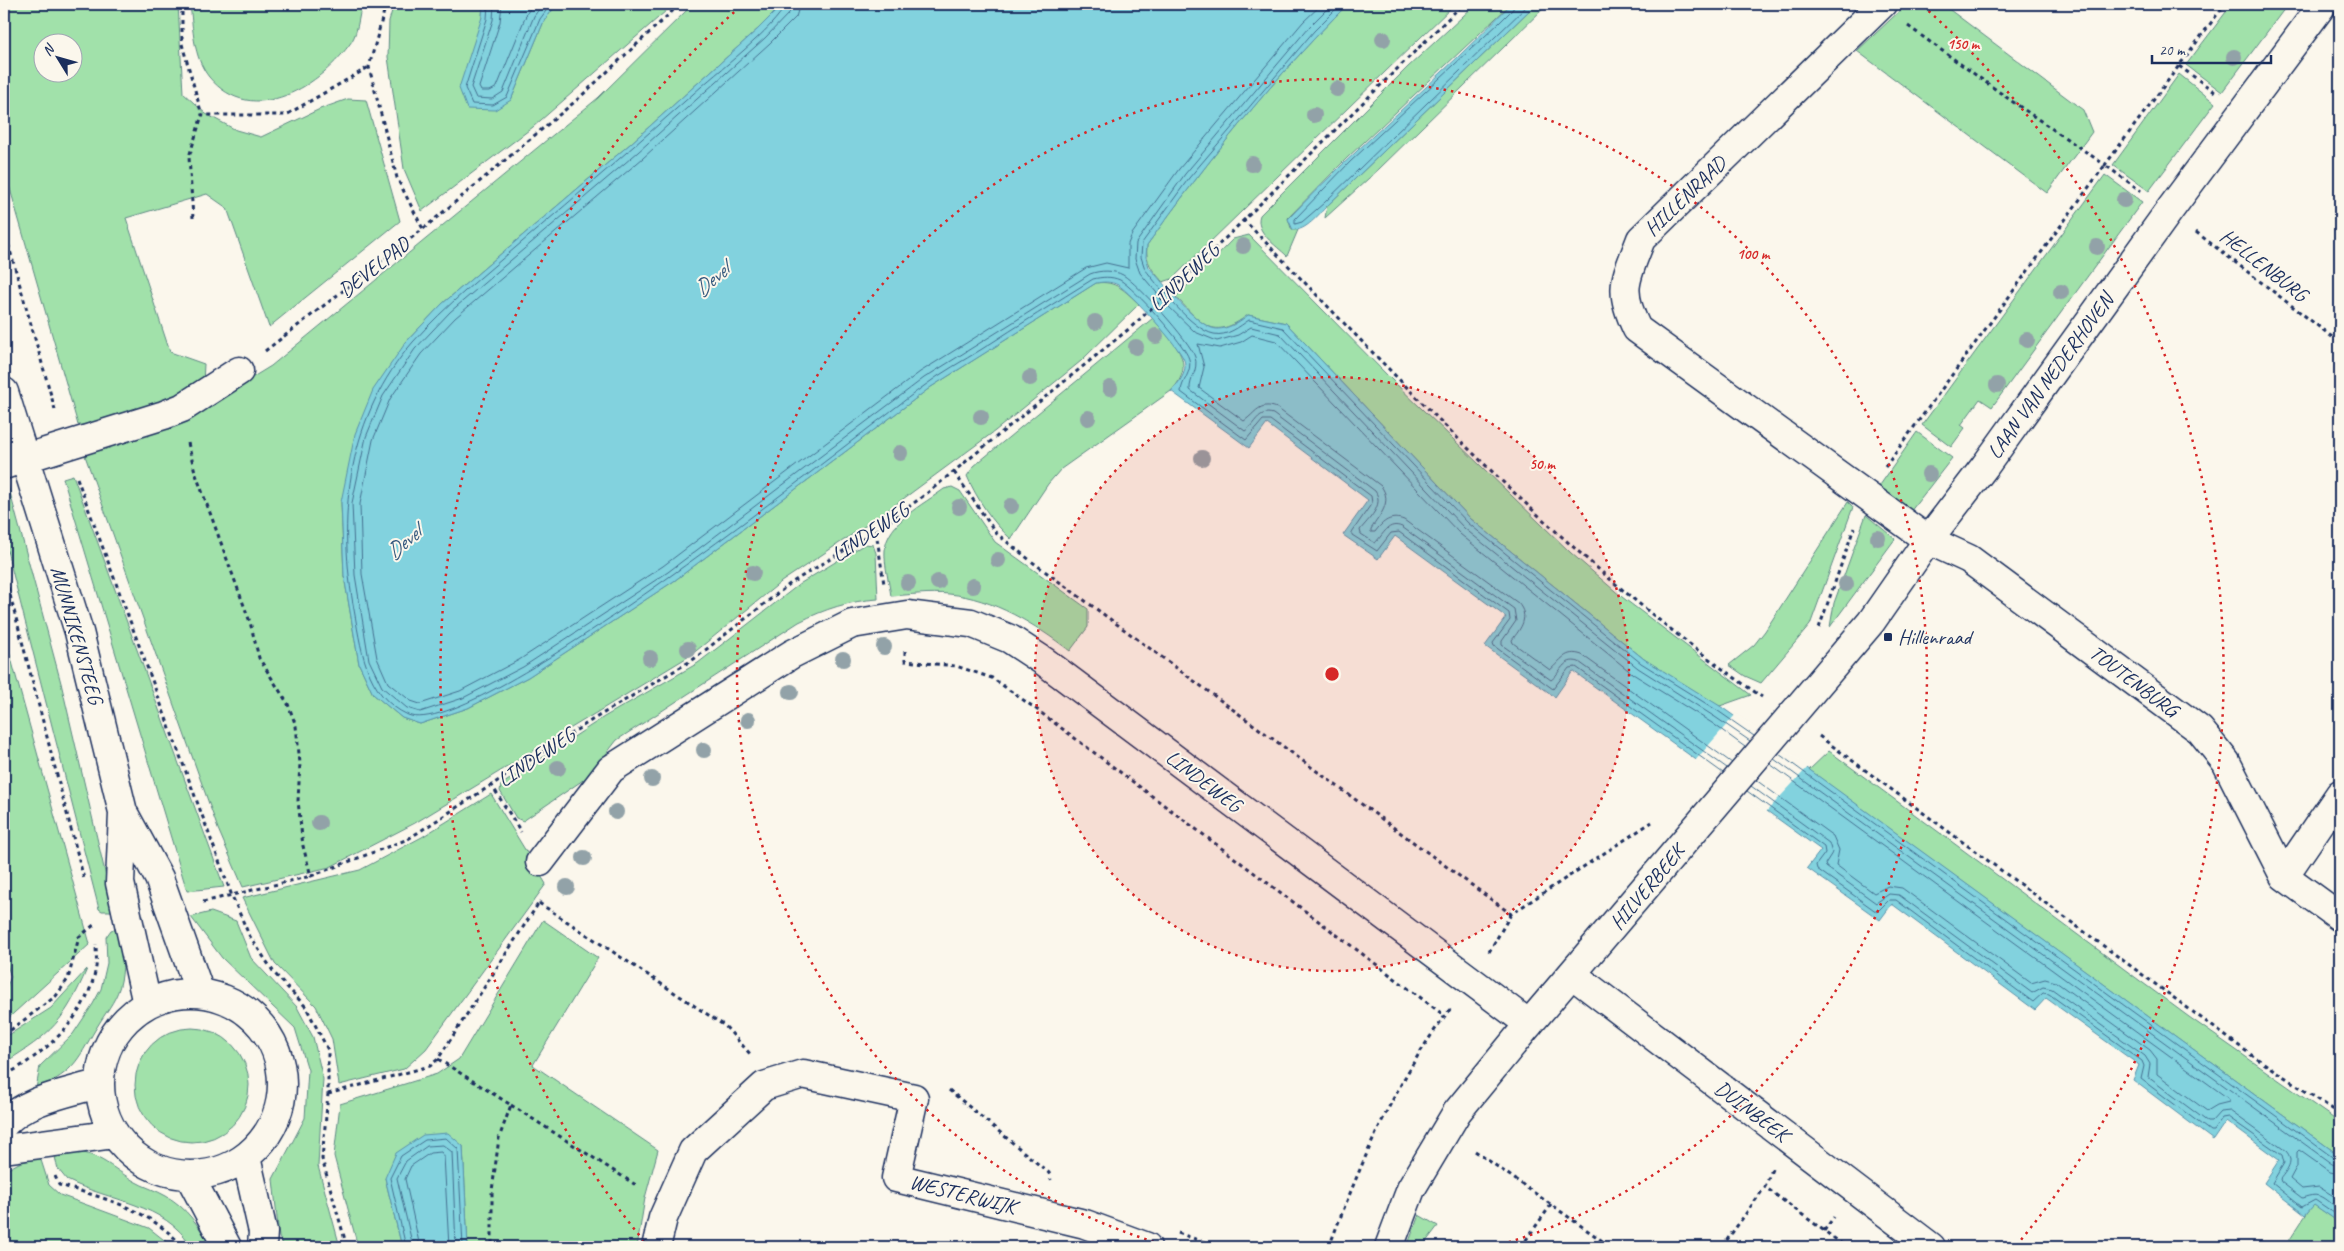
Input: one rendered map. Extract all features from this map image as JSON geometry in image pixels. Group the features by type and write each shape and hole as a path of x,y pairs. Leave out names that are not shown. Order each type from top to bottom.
{"street":[{"name":"LAAN VAN NEDERHOVEN","path":"1928,540 1985,466 2169,211 2323,4"},
{"name":"HILLENRAAD","path":"1881,5 1641,239 1624,285 1627,309 1637,329 1928,540"},
{"path":"14,463 65,444 182,408 239,371"},
{"name":"MUNNIKENSTEEG","path":"4,392 14,463 79,632 123,812 159,878 200,993"},
{"name":"HILVERBEEK","path":"1389,1247 1411,1189 1457,1112 1529,1024 1776,736 1871,622 1928,540"},
{"name":"TOUTENBURG","path":"1928,540 1969,559 2200,730 2226,762 2284,876 2340,917"},
{"name":"LINDEWEG","path":"540,862 611,769 727,694 816,640 852,624 897,616 971,623 1010,639 1045,662 1529,1024"},
{"path":"2284,876 2340,794"},
{"name":"MUNNIKENSTEEG","path":"123,812 120,883 146,1004"},
{"name":"DUINBEEK","path":"1573,974 1931,1247"},
{"path":"200,993 230,1001 244,1009 265,1030 279,1058 283,1090 280,1105 268,1134 246,1157 220,1171 189,1175 174,1174 147,1164 134,1156 114,1134 104,1110 100,1083 103,1060 113,1037 128,1019 146,1004 172,994 200,993"},
{"name":"WESTERWIJK","path":"669,1206 692,1152 764,1086 802,1074 914,1098 896,1178 1085,1224 1147,1247"},
{"path":"4,1124 12,1115 32,1105 100,1083"},
{"path":"4,1149 114,1134"},
{"path":"246,1157 263,1232 262,1247"},
{"path":"189,1175 227,1247"},
{"path":"656,1247 663,1218 669,1206"}],"path":[{"path":"182,4 182,44 202,115 189,156 193,218"},
{"path":"386,4 370,67 397,178 423,229"},
{"name":"DEVELPAD","path":"239,371 423,229 578,99 680,4"},
{"name":"LINDEWEG","path":"540,862 491,784 694,658 791,583 876,531 954,472 1130,328 1187,276 1463,4"},
{"path":"1817,634 1865,494 2224,4"},
{"path":"1881,5 2013,102 2169,211"},
{"path":"2179,66 2244,112"},
{"path":"202,115 286,115 370,67"},
{"name":"HELLENBURG","path":"2169,211 2340,343"},
{"path":"4,228 65,444 232,896 249,935 275,974 306,1007 328,1050 328,1094 322,1159 347,1247"},
{"path":"182,408 195,472 250,622 260,658 288,704 296,726 300,763 298,800 303,846 311,876"},
{"path":"954,472 996,533 1031,561 1511,914"},
{"path":"876,531 897,616 905,661 956,666 992,678 1032,706 1444,1016"},
{"path":"4,572 86,886"},
{"path":"1757,704 1768,690"},
{"path":"232,896 311,876 408,839 491,784"},
{"path":"1329,1247 1359,1168 1393,1097 1444,1016 1472,980 1511,914 1652,822 1658,815"},
{"path":"328,1094 412,1073 430,1066 438,1059 551,882 540,862"},
{"path":"4,1035 56,996 68,979 79,937 96,924 96,932"},
{"path":"4,1077 46,1049 64,1032 88,996 96,967 96,941"},
{"path":"438,1059 669,1206"},
{"path":"492,1247 492,1191 499,1138 511,1105"},
{"path":"1446,1131 1611,1247"},
{"path":"1722,1247 1766,1187 1772,1170 1793,1142"},
{"path":"53,1170 59,1185 113,1200 144,1215 170,1232 183,1247"},
{"path":"1766,1187 1846,1247"},
{"path":"1521,1247 1552,1205"}],"green space":[{"path":"4,4 178,4 183,93 206,114 236,130 261,137 320,109 348,99 366,100 400,221 269,327 227,208 207,194 126,218 170,352 204,364 203,384 99,426 78,425 4,168"},
{"path":"190,4 362,4 354,37 339,57 323,73 305,86 286,95 266,101 246,100 227,92 209,77 197,51"},
{"path":"394,4 483,4 482,17 511,100 544,21 557,4 674,4 533,127 422,211 404,169 388,57 389,21"},
{"path":"693,4 783,4 758,29 630,144 442,304 406,342 341,502 344,576 359,664 373,694 402,718 420,724 468,708 528,677 674,581 931,387 1096,283 1115,285 1125,291 1139,304 1081,361 995,431 880,516 781,582 691,655 415,823 330,867 243,887 218,829 83,450 191,415 271,366 598,98"},
{"path":"1348,4 1455,4 1172,279 1163,282 1150,266 1147,257 1147,245 1193,182 1268,90"},
{"path":"1476,4 1511,4 1347,158 1288,218 1291,228 1298,230 1287,256 1263,233 1259,221 1260,215 1408,67"},
{"path":"1536,4 1548,4 1379,169 1325,218 1327,206"},
{"path":"1907,4 1942,4 2083,110 2092,132 2047,193 1857,51"},
{"path":"2232,4 2288,4 2222,92 2186,65"},
{"path":"2179,74 2215,103 2149,191 2113,165"},
{"path":"2105,175 2142,202 1992,407 1980,399 1961,425 1965,428 1951,447 1922,425"},
{"path":"1249,235 1392,380 1571,553 1622,597 1751,695 1720,706 1714,704 1644,659 1471,519 1286,323 1248,315 1236,323 1216,328 1208,326 1193,315 1176,297 1233,239"},
{"path":"1153,318 1180,353 1183,371 1179,381 1171,391 1061,469 1048,484 1011,539 986,510 967,476 974,466"},
{"path":"1917,432 1952,458 1910,512 1878,488"},
{"path":"73,475 224,887 187,891 63,478"},
{"path":"4,482 8,485 61,683 114,911 102,911 99,909 4,539"},
{"path":"952,487 960,491 995,542 1088,609 1088,627 1070,651 1013,614 982,601 942,593 891,596 885,550 887,540 892,531 899,522 917,508 944,489"},
{"path":"1848,502 1853,507 1810,625 1761,683 1745,676 1729,665 1754,645 1765,631"},
{"path":"1866,515 1895,539 1830,627 1834,603"},
{"path":"865,544 873,545 876,553 878,599 837,606 799,622 617,740 589,776 523,821 516,818 500,791 501,785 604,717 698,663 801,583"},
{"path":"4,633 90,944 4,1022 4,992 11,977 4,956"},
{"path":"1829,751 2189,1017 2340,1123 2340,1156 1809,770"},
{"path":"491,794 546,884 426,1049 404,1069 339,1085 332,1039 316,1006 275,964 242,898 360,870 422,837"},
{"path":"211,912 236,921 251,958 297,1007 313,1037 323,1079 318,1166 340,1247 283,1247 279,1237 273,1179 305,1118 308,1070 295,1028 222,958 191,917"},
{"path":"543,920 598,958 533,1065 658,1150 645,1198 637,1247 468,1247 463,1146 385,1178 402,1247 358,1247 334,1156 340,1104 437,1074 459,1059"},
{"path":"118,928 123,968 120,987 110,1007 76,1062 61,1076 36,1089 40,1066 73,1034 101,989 107,963 106,937 111,930"},
{"path":"87,969 71,1002 55,1025 34,1043 4,1063 4,1038 51,1008"},
{"path":"192,1028 214,1032 233,1044 245,1063 249,1085 245,1107 233,1126 214,1138 192,1142 170,1138 151,1126 139,1107 135,1085 139,1063 151,1044 170,1032"},
{"path":"67,1151 89,1154 138,1183 166,1196 192,1218 211,1247 192,1247 180,1232 167,1221 151,1212 67,1180 58,1169 54,1153"},
{"path":"40,1157 49,1185 60,1195 149,1228 173,1247 4,1247 4,1171 19,1163"},
{"path":"2313,1204 2340,1223 2340,1244 2338,1247 2285,1247"},
{"path":"1419,1215 1438,1226 1422,1247 1407,1247"}],"water":[{"path":"483,4 557,4 544,21 511,100 495,110 467,109 459,88 482,17"},
{"name":"Devel","path":"783,4 1348,4 1294,60 1193,182 1147,245 1146,257 1149,267 1191,313 1209,327 1217,329 1226,328 1248,315 1286,323 1471,519 1644,659 1720,706 1814,773 2340,1156 2340,1223 2314,1205 2305,1215 2264,1183 2279,1160 2226,1121 2213,1140 2133,1080 2139,1065 2046,998 2035,1010 1892,904 1880,920 1807,868 1821,850 1573,671 1555,697 1485,646 1506,617 1395,536 1378,559 1343,535 1368,500 1267,424 1249,448 1171,391 1184,373 1184,360 1164,332 1143,309 1124,290 1113,283 1096,283 931,387 674,581 528,677 468,708 420,724 402,718 373,694 359,664 344,576 341,502 355,434 373,390 406,342 442,304 630,144 758,29"},
{"path":"1511,4 1536,4 1312,222 1303,228 1293,230 1288,219 1315,191 1456,59"},
{"path":"448,1133 463,1146 468,1247 402,1247 385,1178 396,1153 423,1135"}],"pier":[{"path":"1736,714 1809,766 1765,813 1694,762"}],"place":[{"name":"Hillenraad","path":"1888,637"}]}
